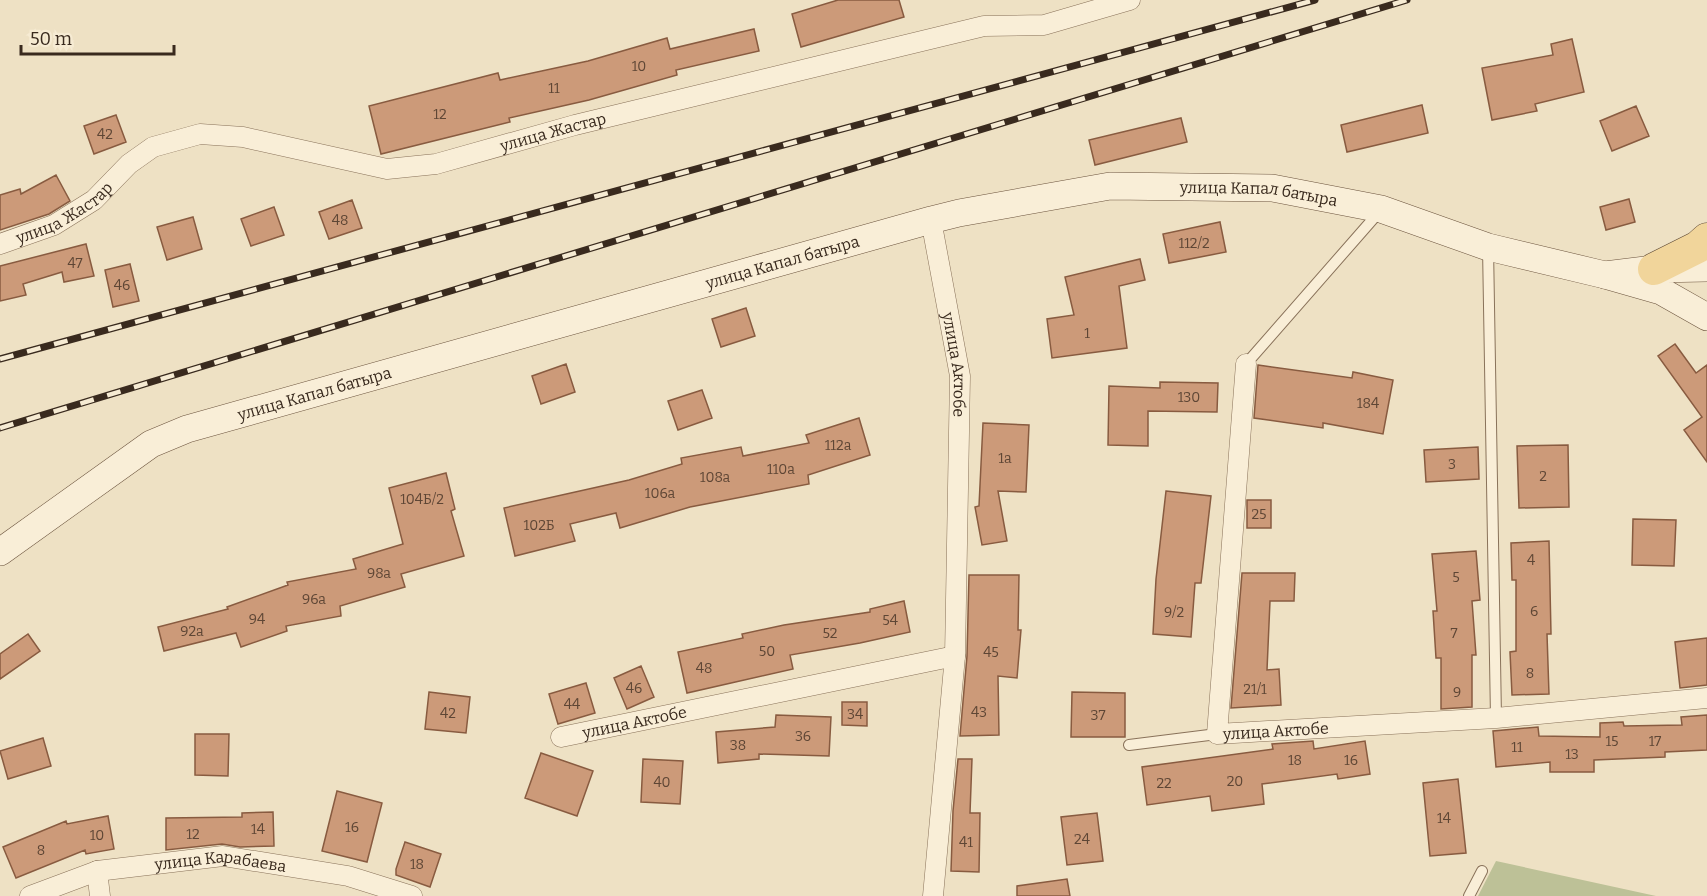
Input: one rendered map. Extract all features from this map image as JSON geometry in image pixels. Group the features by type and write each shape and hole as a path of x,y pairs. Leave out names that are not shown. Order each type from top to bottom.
{"main road":[{"name":"улица Капал батыра","path":"0,552 151,444 187,429 931,220 1110,186 1272,188 1381,209 1488,248 1605,275 1661,291 1707,317"},
{"path":"1654,269 1698,247 1707,239"},
{"name":"улица Капал батыра","path":"1605,275 1654,269 1707,268"}],"street":[{"name":"улица Жастар","path":"0,244 54,225 94,200 129,164 153,147 200,134 243,137 387,169 436,164 576,124 984,26 1044,25 1130,0"},
{"name":"улица Актобе","path":"931,220 960,376 955,656 933,896"},
{"name":"улица Актобе","path":"1246,364 1217,734 1496,718 1707,698"},
{"name":"улица Актобе","path":"561,737 955,656"},
{"name":"улица Карабаева","path":"30,896 97,871 223,856 348,876 412,896"},
{"path":"97,871 100,896"}],"lane":[{"path":"1246,364 1381,209"},
{"path":"1488,248 1496,718"},
{"path":"1129,745 1217,734"},
{"path":"1469,896 1482,871"}],"green space":[{"path":"1496,861 1656,896 1478,896"}],"building":[{"path":"838,0 899,0 904,17 801,47 792,14"},
{"path":"754,29 759,51 676,70 677,75 589,100 509,118 510,122 381,154 369,106 498,73 500,80 588,61 667,38 670,49"},
{"path":"1572,39 1584,92 1535,104 1537,111 1492,120 1482,68 1553,55 1551,44"},
{"path":"1422,105 1428,133 1347,152 1341,125"},
{"path":"1636,106 1649,136 1612,151 1600,121"},
{"path":"116,115 126,142 94,154 84,126"},
{"path":"1181,118 1187,142 1095,165 1089,140"},
{"path":"56,175 70,201 49,214 0,230 0,195 20,189 21,194"},
{"path":"1629,199 1635,222 1606,230 1600,207"},
{"path":"352,200 362,228 329,239 319,212"},
{"path":"274,207 284,235 251,246 241,219"},
{"path":"193,217 202,249 167,260 157,227"},
{"path":"1220,222 1226,252 1169,263 1163,234"},
{"path":"86,244 94,276 64,282 62,272 23,284 26,295 0,301 0,266"},
{"path":"1140,259 1145,280 1119,286 1127,348 1052,358 1047,319 1074,315 1065,277"},
{"path":"130,264 139,301 113,307 105,270"},
{"path":"746,308 755,336 721,347 712,319"},
{"path":"1675,344 1696,373 1707,365 1707,462 1684,430 1702,417 1658,356"},
{"path":"566,364 575,392 541,404 532,376"},
{"path":"1258,365 1352,378 1353,372 1393,380 1383,434 1323,423 1323,428 1254,418"},
{"path":"1160,382 1218,383 1217,412 1148,411 1148,446 1108,445 1109,386 1160,388"},
{"path":"702,390 712,418 678,430 668,401"},
{"path":"859,418 870,455 808,475 809,484 690,507 620,528 616,513 570,524 575,541 515,556 504,508 629,480 682,464 681,458 741,447 743,456 809,443 806,435"},
{"path":"983,423 1029,425 1026,492 998,491 1007,541 982,545 975,507 979,506"},
{"path":"1568,445 1569,507 1519,508 1517,446"},
{"path":"1478,447 1479,479 1426,482 1424,450"},
{"path":"446,473 455,509 451,511 464,556 401,574 405,587 340,606 341,616 286,626 287,631 241,647 236,633 164,651 158,627 228,609 227,607 288,585 287,582 356,569 353,559 403,544 389,488"},
{"path":"1166,491 1211,496 1201,583 1195,583 1191,637 1153,634 1156,579"},
{"path":"1247,500 1271,500 1271,528 1247,528"},
{"path":"1633,519 1676,520 1674,566 1632,565"},
{"path":"1549,541 1551,634 1547,634 1549,694 1512,695 1510,652 1516,651 1516,580 1512,580 1511,543"},
{"path":"1476,551 1480,600 1472,601 1476,655 1472,655 1472,707 1441,709 1441,658 1436,658 1433,611 1437,611 1432,554"},
{"path":"1242,573 1295,573 1294,601 1270,601 1267,670 1279,669 1281,705 1231,708"},
{"path":"969,575 1019,575 1018,630 1021,630 1017,678 998,676 999,735 960,736 967,656"},
{"path":"904,601 910,632 790,655 793,669 687,693 678,652 743,638 742,634 870,612 870,609"},
{"path":"28,634 40,651 0,679 0,654"},
{"path":"1707,638 1707,685 1680,688 1675,642"},
{"path":"641,666 654,697 627,709 614,678"},
{"path":"586,683 595,713 558,724 549,694"},
{"path":"429,692 470,697 466,733 425,729"},
{"path":"1072,692 1125,693 1125,737 1071,737"},
{"path":"842,702 867,702 867,726 842,725"},
{"path":"776,715 831,717 829,756 759,754 759,759 718,763 716,732 775,727"},
{"path":"1707,715 1707,750 1665,752 1665,757 1594,760 1594,772 1550,772 1550,762 1496,767 1493,731 1538,727 1539,736 1600,737 1600,723 1623,722 1624,726 1682,725 1681,717"},
{"path":"195,734 229,734 228,776 195,775"},
{"path":"43,738 51,766 8,779 0,751"},
{"path":"1313,741 1314,749 1365,741 1370,774 1338,779 1337,774 1262,784 1264,804 1212,811 1210,796 1147,805 1142,767 1273,749 1272,744"},
{"path":"541,753 593,771 577,816 525,798"},
{"path":"643,759 683,761 680,804 641,802"},
{"path":"958,759 972,759 970,813 980,813 979,872 951,871"},
{"path":"1458,779 1466,853 1430,856 1423,783"},
{"path":"337,791 382,803 367,862 322,851"},
{"path":"273,812 274,846 240,847 222,844 166,850 166,818 242,817 242,813"},
{"path":"1097,813 1103,861 1067,865 1061,817"},
{"path":"108,816 114,849 86,854 85,850 16,878 3,847 66,821 67,824"},
{"path":"405,842 441,854 430,887 396,875"},
{"path":"1067,879 1070,896 1017,896 1017,886"}],"railway":[{"path":"0,359 1315,0"},
{"path":"0,428 1407,0"}]}
